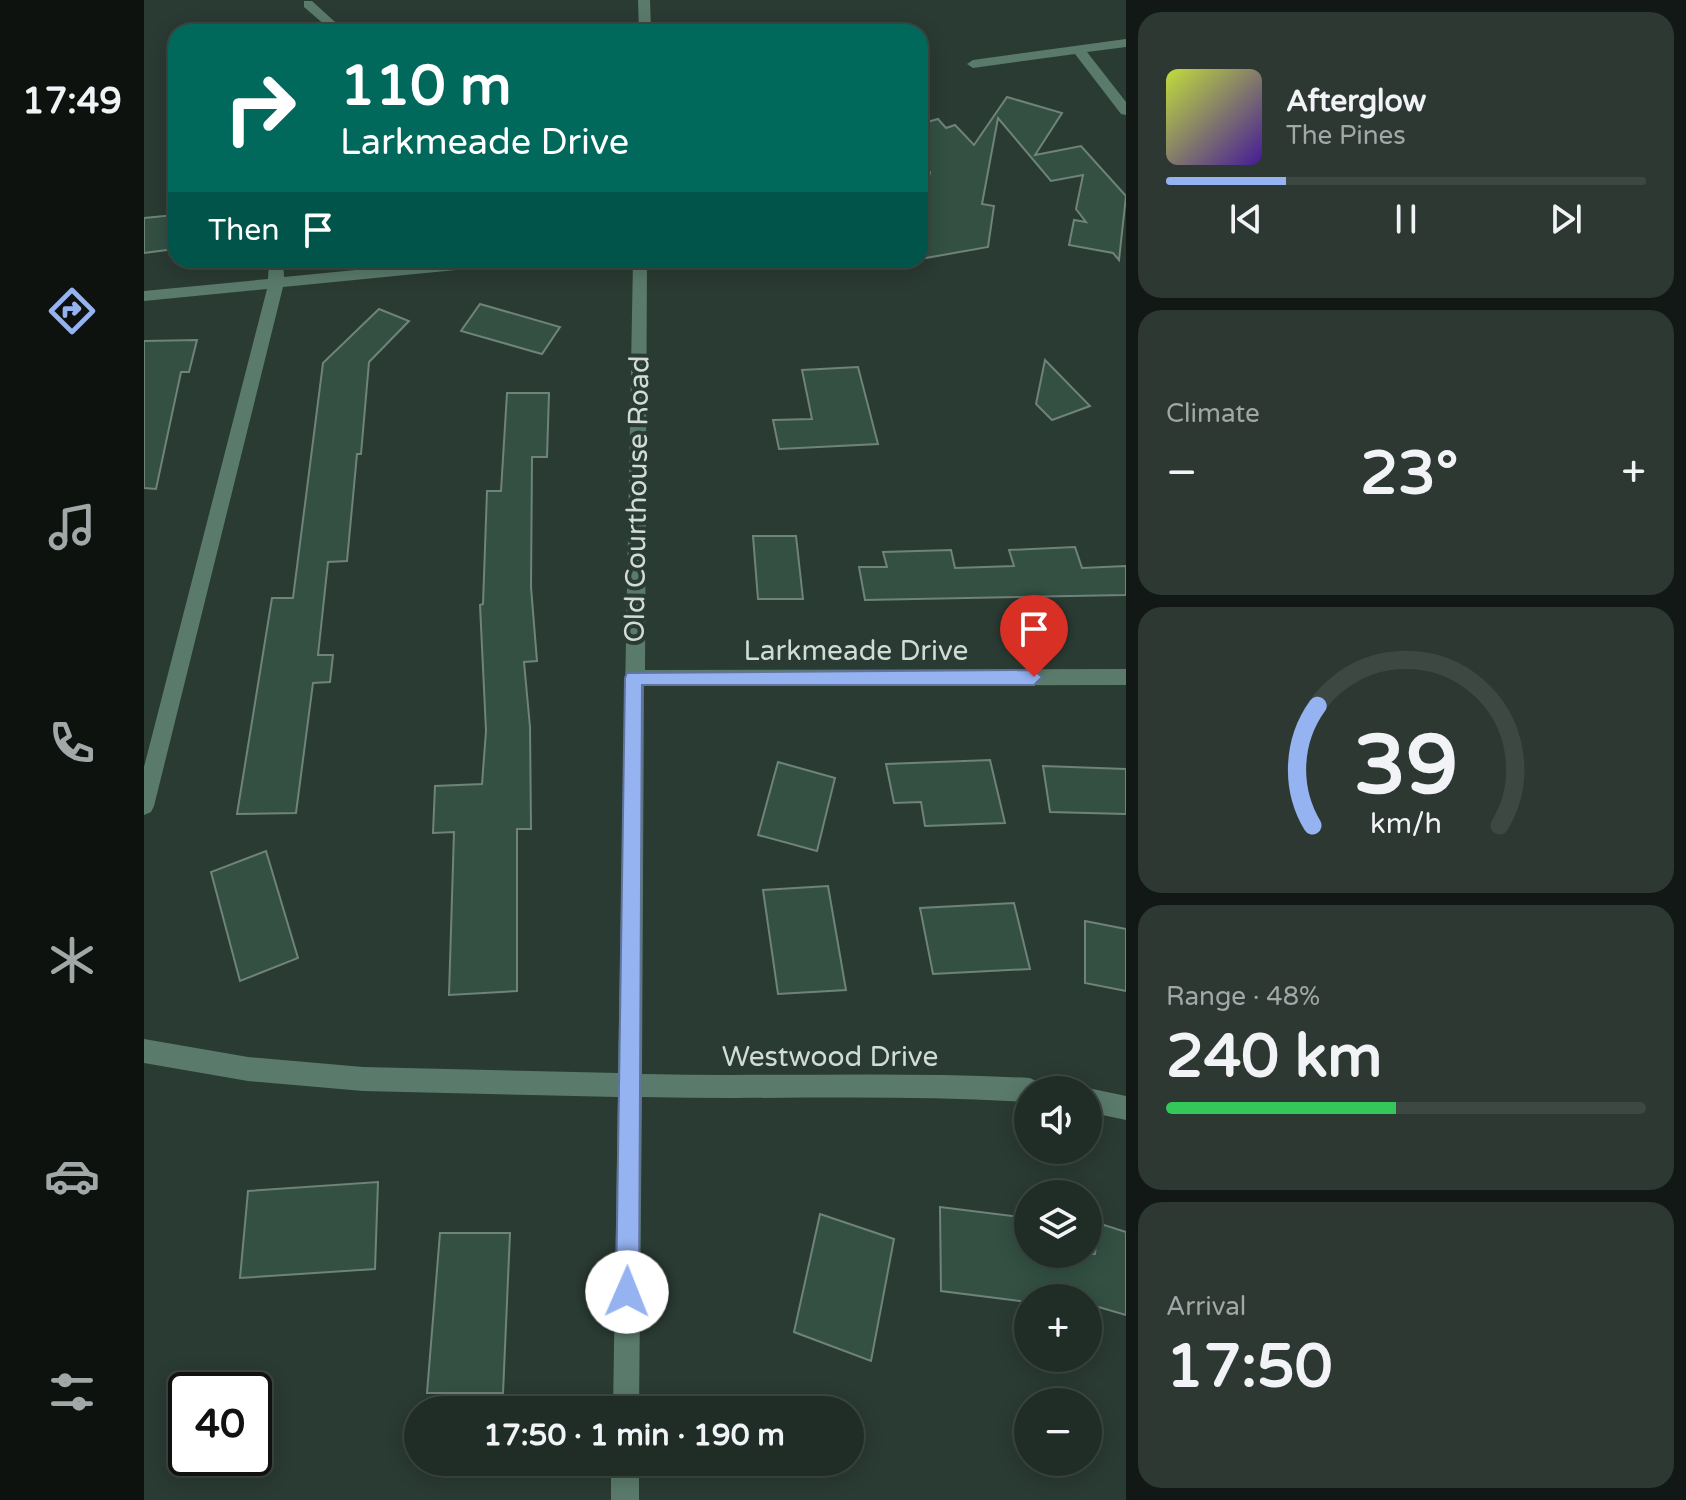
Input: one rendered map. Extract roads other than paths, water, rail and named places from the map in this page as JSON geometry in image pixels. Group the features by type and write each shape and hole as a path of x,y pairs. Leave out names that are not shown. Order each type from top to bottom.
{"street":[{"path":"644,0 645,24"},
{"path":"308,4 331,24"},
{"path":"973,64 1126,43"},
{"path":"1078,49 1126,111"},
{"path":"144,806 266,330 276,268"},
{"path":"144,296 427,268"},
{"name":"Old Courthouse Road","path":"626,1396 640,268"},
{"name":"Larkmeade Drive","path":"633,678 1126,677"},
{"name":"Westwood Drive","path":"144,1051 248,1069 363,1079 753,1088 944,1085 1014,1089"},
{"path":"1102,1103 1126,1108"},
{"path":"625,1476 625,1500"}]}
